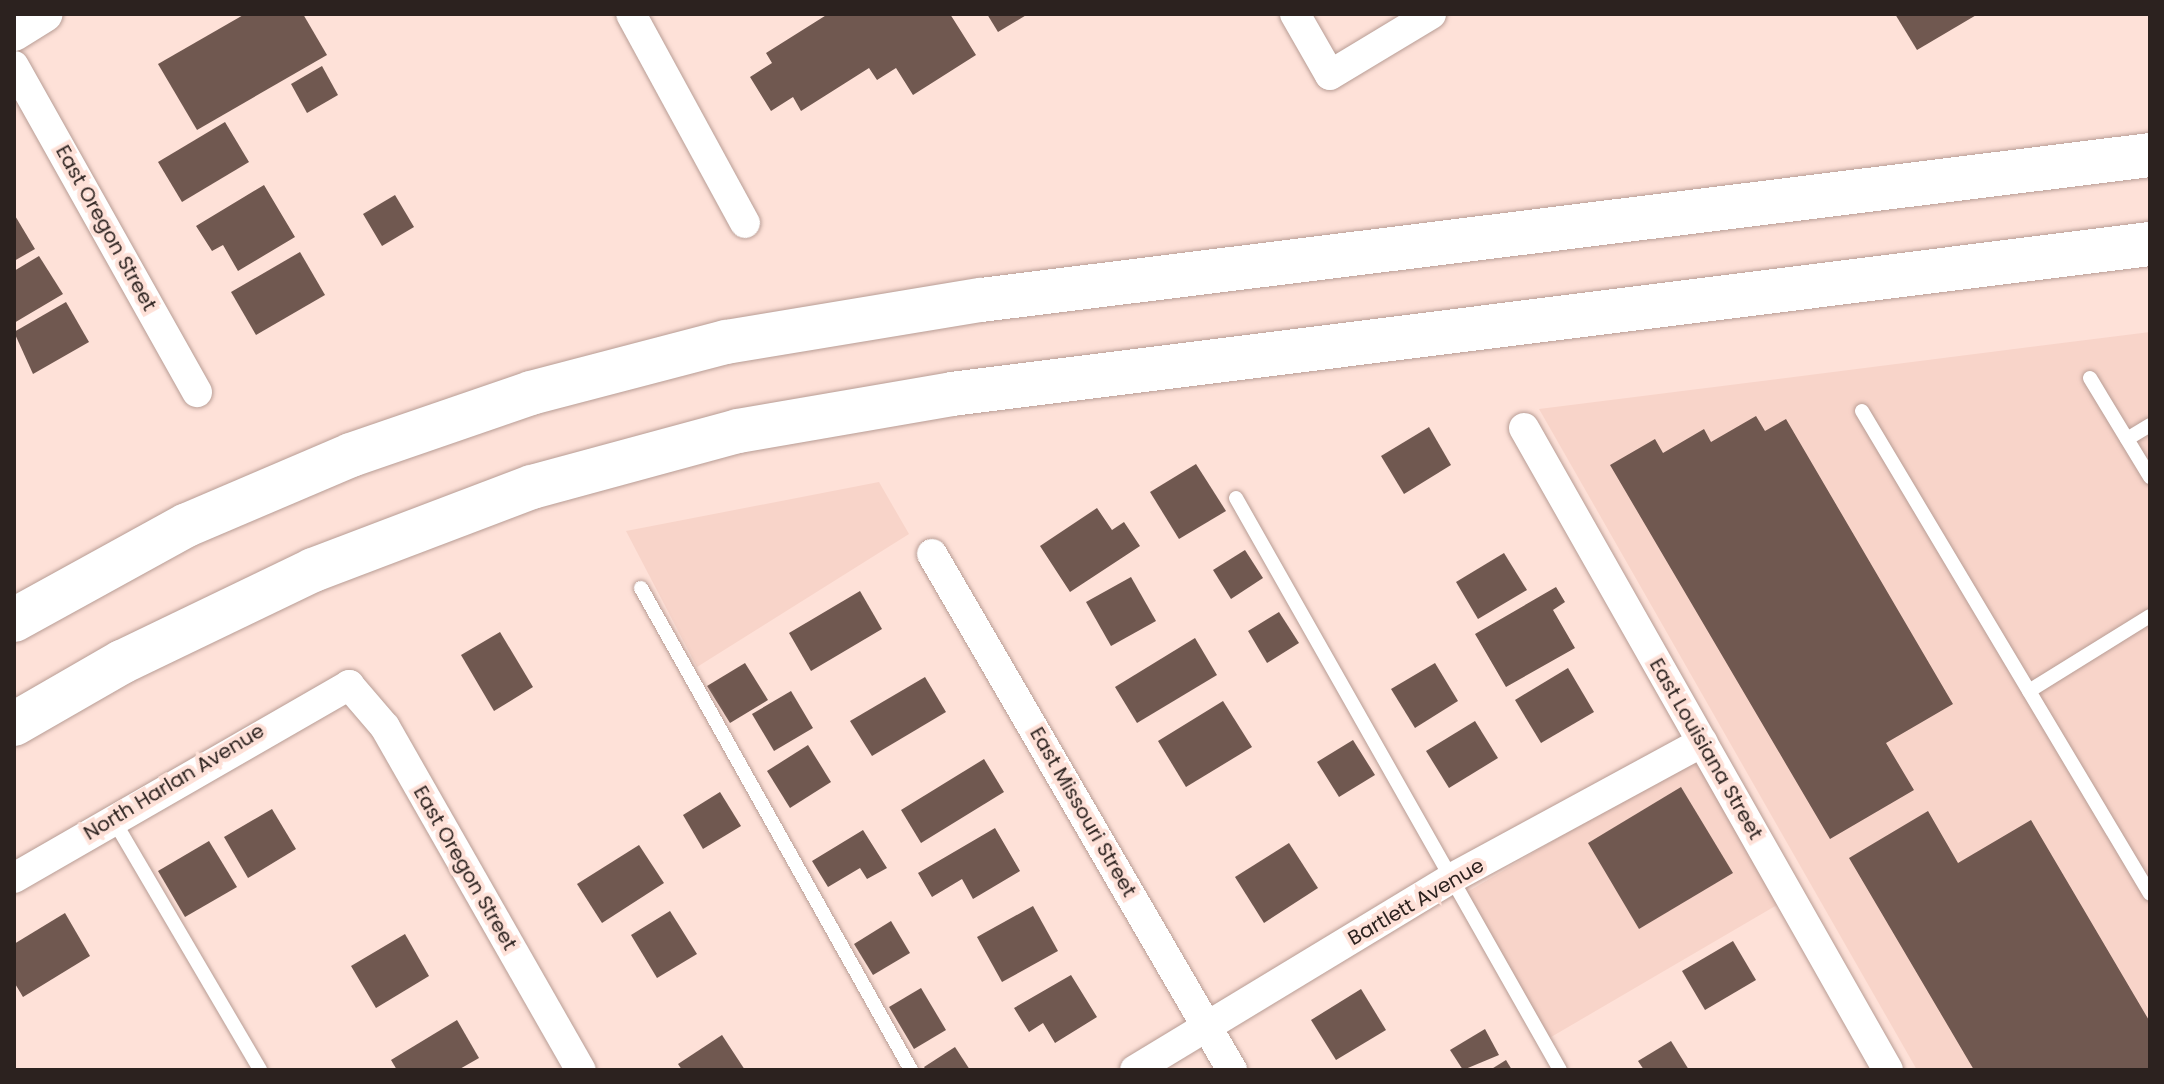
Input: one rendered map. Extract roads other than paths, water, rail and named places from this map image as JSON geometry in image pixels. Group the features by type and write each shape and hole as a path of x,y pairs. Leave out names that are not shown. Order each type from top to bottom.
{"highway":[{"path":"14,620 187,525 351,455 531,393 726,342 981,300 2150,155"},
{"path":"14,724 122,662 313,570 532,487 738,431 952,394 2150,244"}],"street":[{"path":"14,33 45,14"},
{"path":"631,14 745,223"},
{"path":"1295,14 1330,75 1431,14"},
{"name":"East Oregon Street","path":"14,66 197,392"},
{"name":"East Louisiana Street","path":"1524,428 1888,1070"},
{"name":"East Missouri Street","path":"932,554 1232,1070"},
{"name":"East Oregon Street","path":"335,687 359,690 385,727 581,1070"},
{"name":"North Harlan Avenue","path":"14,878 335,687"},
{"name":"Bartlett Avenue","path":"1135,1070 1209,1028 1452,878 1702,742"}],"lane":[{"path":"2090,378 2150,477"},
{"path":"1862,411 2029,691 2145,873 2150,894"},
{"path":"2127,439 2150,425"},
{"path":"1236,498 1560,1070"},
{"path":"641,588 911,1070"},
{"path":"2029,691 2150,616"},
{"path":"113,819 260,1070"}]}
